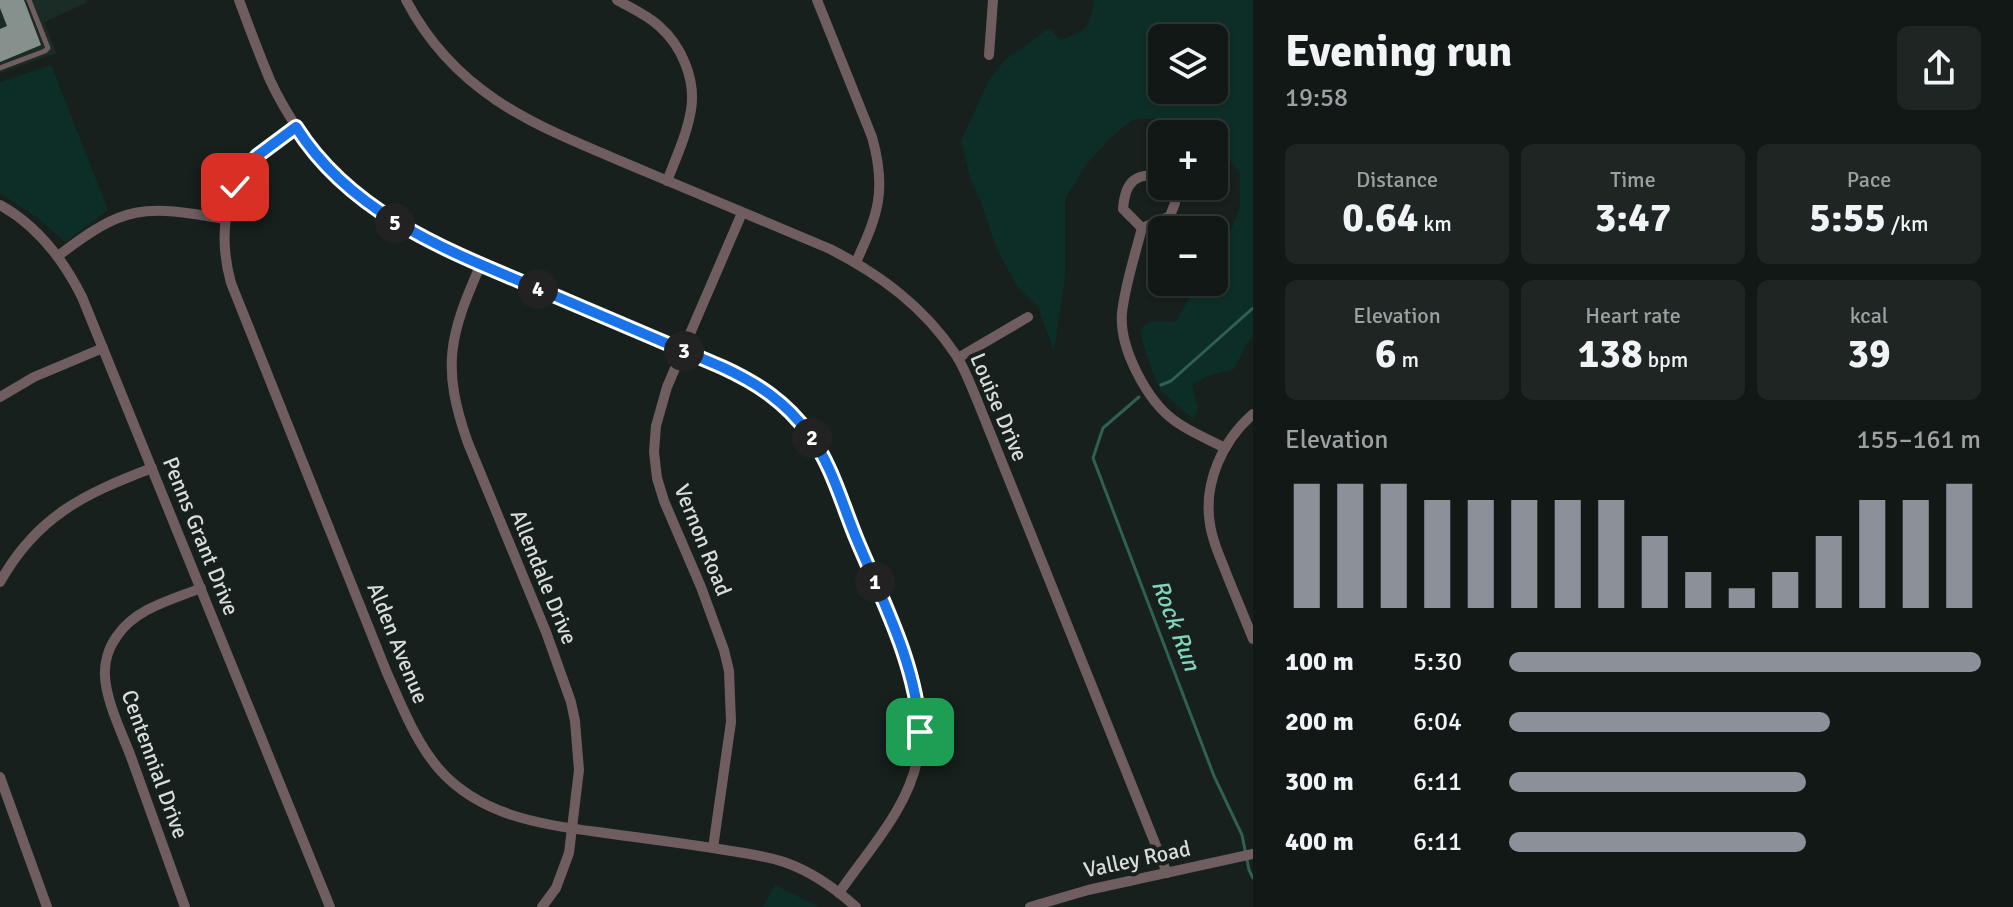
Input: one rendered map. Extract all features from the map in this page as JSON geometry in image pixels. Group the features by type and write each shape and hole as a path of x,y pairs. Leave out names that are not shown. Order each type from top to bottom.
{"street":[{"path":"239,0 270,79 296,127 333,173 381,214 426,240 760,386 787,407 810,435 835,482 903,650 919,705 918,758 910,785 889,824 839,893"},
{"name":"Louise Drive","path":"406,0 435,45 473,84 499,103 551,131 830,249 885,280 925,316 958,358 977,400 1167,873"},
{"path":"617,0 664,30 679,50 689,76 691,112 667,181"},
{"path":"817,0 879,160 880,190 875,219 856,262"},
{"path":"989,55 993,0"},
{"name":"Alden Avenue","path":"296,127 257,156 235,187 225,219 223,243 226,263 231,283 387,673 426,752 450,780 487,805 526,820 713,848 784,862 821,881 856,907"},
{"path":"1142,228 1123,209 1124,195 1130,183 1148,176"},
{"path":"1142,228 1170,216 1175,200"},
{"name":"Penns Grant Drive","path":"0,205 46,242 77,287 330,907"},
{"path":"58,256 99,226 140,211 178,211 225,219"},
{"name":"Vernon Road","path":"713,848 731,722 729,671 701,587 664,501 654,452 659,410 742,213"},
{"path":"1142,228 1122,310 1123,337 1130,360 1161,409 1183,426 1225,448"},
{"name":"Allendale Drive","path":"481,264 456,327 451,362 454,395 468,443 546,632 571,702 577,735 579,770 569,853 556,888 542,907"},
{"path":"958,358 1028,317"},
{"path":"0,397 34,377 103,348"},
{"path":"1253,414 1232,437 1215,472 1209,522 1253,639"},
{"path":"0,582 24,546 59,512 98,490 152,468"},
{"name":"Centennial Drive","path":"185,907 119,726 104,673 110,648 130,621 151,608 201,588"},
{"path":"0,777 47,907"},
{"name":"Valley Road","path":"1030,907 1088,890 1253,854"}],"lane":[{"path":"0,68 48,48 29,0"}],"shaded area":[{"path":"0,0 87,0 44,22 56,53 0,73"}],"green space":[{"path":"1094,0 1253,0 1253,336 1234,369 1208,376 1192,385 1198,408 1194,420 1160,390 1140,329 1150,321 1175,322 1191,296 1228,296 1228,234 1240,206 1240,174 1228,157 1228,120 1132,120 1108,140 1087,164 1065,199 1065,278 1054,352 1038,307 1017,286 997,250 972,184 961,141 989,80 1005,60 1049,28 1061,40 1077,33 1089,22"},
{"path":"51,65 108,210 65,242 39,219 0,193 0,82"},
{"path":"775,885 817,906 763,907"}],"building":[{"path":"0,0 24,0 41,45 0,62 0,29 7,26"}],"waterway":[{"name":"Rock Run","path":"1161,385 1171,381 1253,308"},
{"name":"Rock Run","path":"1139,397 1103,428 1093,458 1214,776 1242,835 1253,878"}],"route":[{"path":"235,187 257,156 296,127 333,173 400,226 426,240 739,374 779,400 810,435 835,482 903,650 919,705 920,732"}]}
